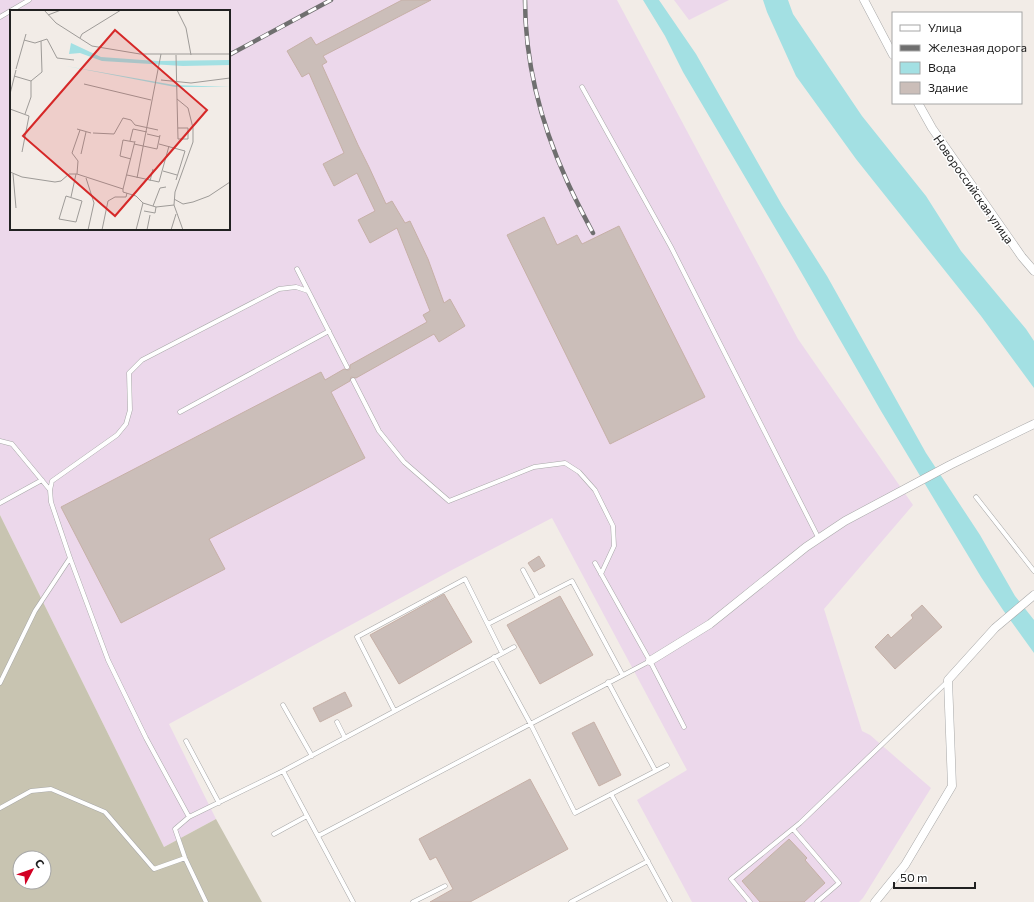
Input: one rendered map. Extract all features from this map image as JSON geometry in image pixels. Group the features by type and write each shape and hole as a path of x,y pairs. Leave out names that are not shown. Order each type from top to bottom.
{"street":[{"path":"864,0 892,53"},
{"name":"Новороссийская улица","path":"919,104 932,128 1022,257 1034,271"},
{"path":"650,661 710,624 806,548 845,521 950,465 1034,424"},
{"path":"875,902 905,865 952,786 948,680 995,628 1034,595"}],"lane":[{"path":"12,10 29,0"},
{"path":"0,17 10,11"},
{"path":"582,87 671,247 819,539"},
{"path":"297,269 347,367"},
{"path":"188,817 146,738 108,660 51,502 50,490 52,481 117,435 126,424 130,410 129,373 142,360 279,289 296,287 308,291"},
{"path":"180,412 329,331"},
{"path":"353,380 379,431 404,462 449,501 534,467 565,463 579,472 595,490 613,526 614,546 601,574"},
{"path":"0,441 12,444 50,490"},
{"path":"0,503 42,480"},
{"path":"976,497 1034,571"},
{"path":"0,683 35,611 70,558"},
{"path":"595,563 650,661 684,728"},
{"path":"522,570 538,598"},
{"path":"394,710 357,637 465,578 502,653"},
{"path":"488,624 572,581 622,674"},
{"path":"206,902 185,858 175,829 188,817 312,756 394,710 514,647"},
{"path":"494,658 530,723 575,812 666,765"},
{"path":"318,836 622,674 650,661"},
{"path":"750,902 731,878 793,829 948,680"},
{"path":"608,682 656,770"},
{"path":"283,705 312,756"},
{"path":"337,722 345,738"},
{"path":"186,741 219,803"},
{"path":"283,771 353,902"},
{"path":"0,808 31,791 51,789 105,812 154,869 185,858"},
{"path":"611,794 670,902"},
{"path":"274,834 307,816"},
{"path":"793,829 839,883 818,902"},
{"path":"571,902 648,861"},
{"path":"412,902 445,886"}],"shaded area":[{"path":"0,0 617,0 798,339 913,505 824,609 862,731 870,735 931,788 863,898 859,902 692,902 637,800 687,770 552,518 450,571 169,724 216,819 164,847 0,515"},
{"path":"674,0 729,0 689,20"},
{"path":"0,515 164,847 216,819 262,902 0,902"}],"water":[{"path":"643,0 659,0 696,54 782,205 827,276 926,453 980,535 1015,596 1034,620 1034,653 981,577 881,411 683,72 665,36"},
{"path":"763,0 788,0 793,14 862,116 926,196 961,251 1026,329 1034,341 1034,388 981,316 856,159 796,76"}],"building":[{"path":"402,0 431,0 323,56 327,62 322,65 386,204 392,201 405,223 410,221 428,259 444,303 450,299 465,326 439,342 434,334 356,378 351,377 350,381 331,392 365,458 209,539 225,569 121,623 61,507 321,372 325,380 344,369 350,369 350,365 427,322 423,315 430,311 397,228 370,243 358,220 375,211 357,173 334,186 323,164 344,153 309,73 302,77 287,51 311,37 316,45"},
{"path":"544,217 557,245 577,235 582,244 619,226 705,397 610,444 507,235"},
{"path":"539,556 545,566 534,572 528,563"},
{"path":"444,594 472,642 399,684 370,635"},
{"path":"560,596 593,655 540,684 507,625"},
{"path":"922,605 942,627 895,669 875,647 888,634 891,638 913,618 911,615"},
{"path":"345,692 352,706 320,722 313,708"},
{"path":"594,722 621,775 599,786 572,733"},
{"path":"530,779 568,849 470,902 430,902 453,889 436,857 430,860 419,839"},
{"path":"789,839 807,858 805,860 825,883 804,902 760,902 742,881"}],"railway":[{"path":"230,54 331,0"},
{"path":"525,0 531,69 542,115 549,137 567,181 593,233"}]}
